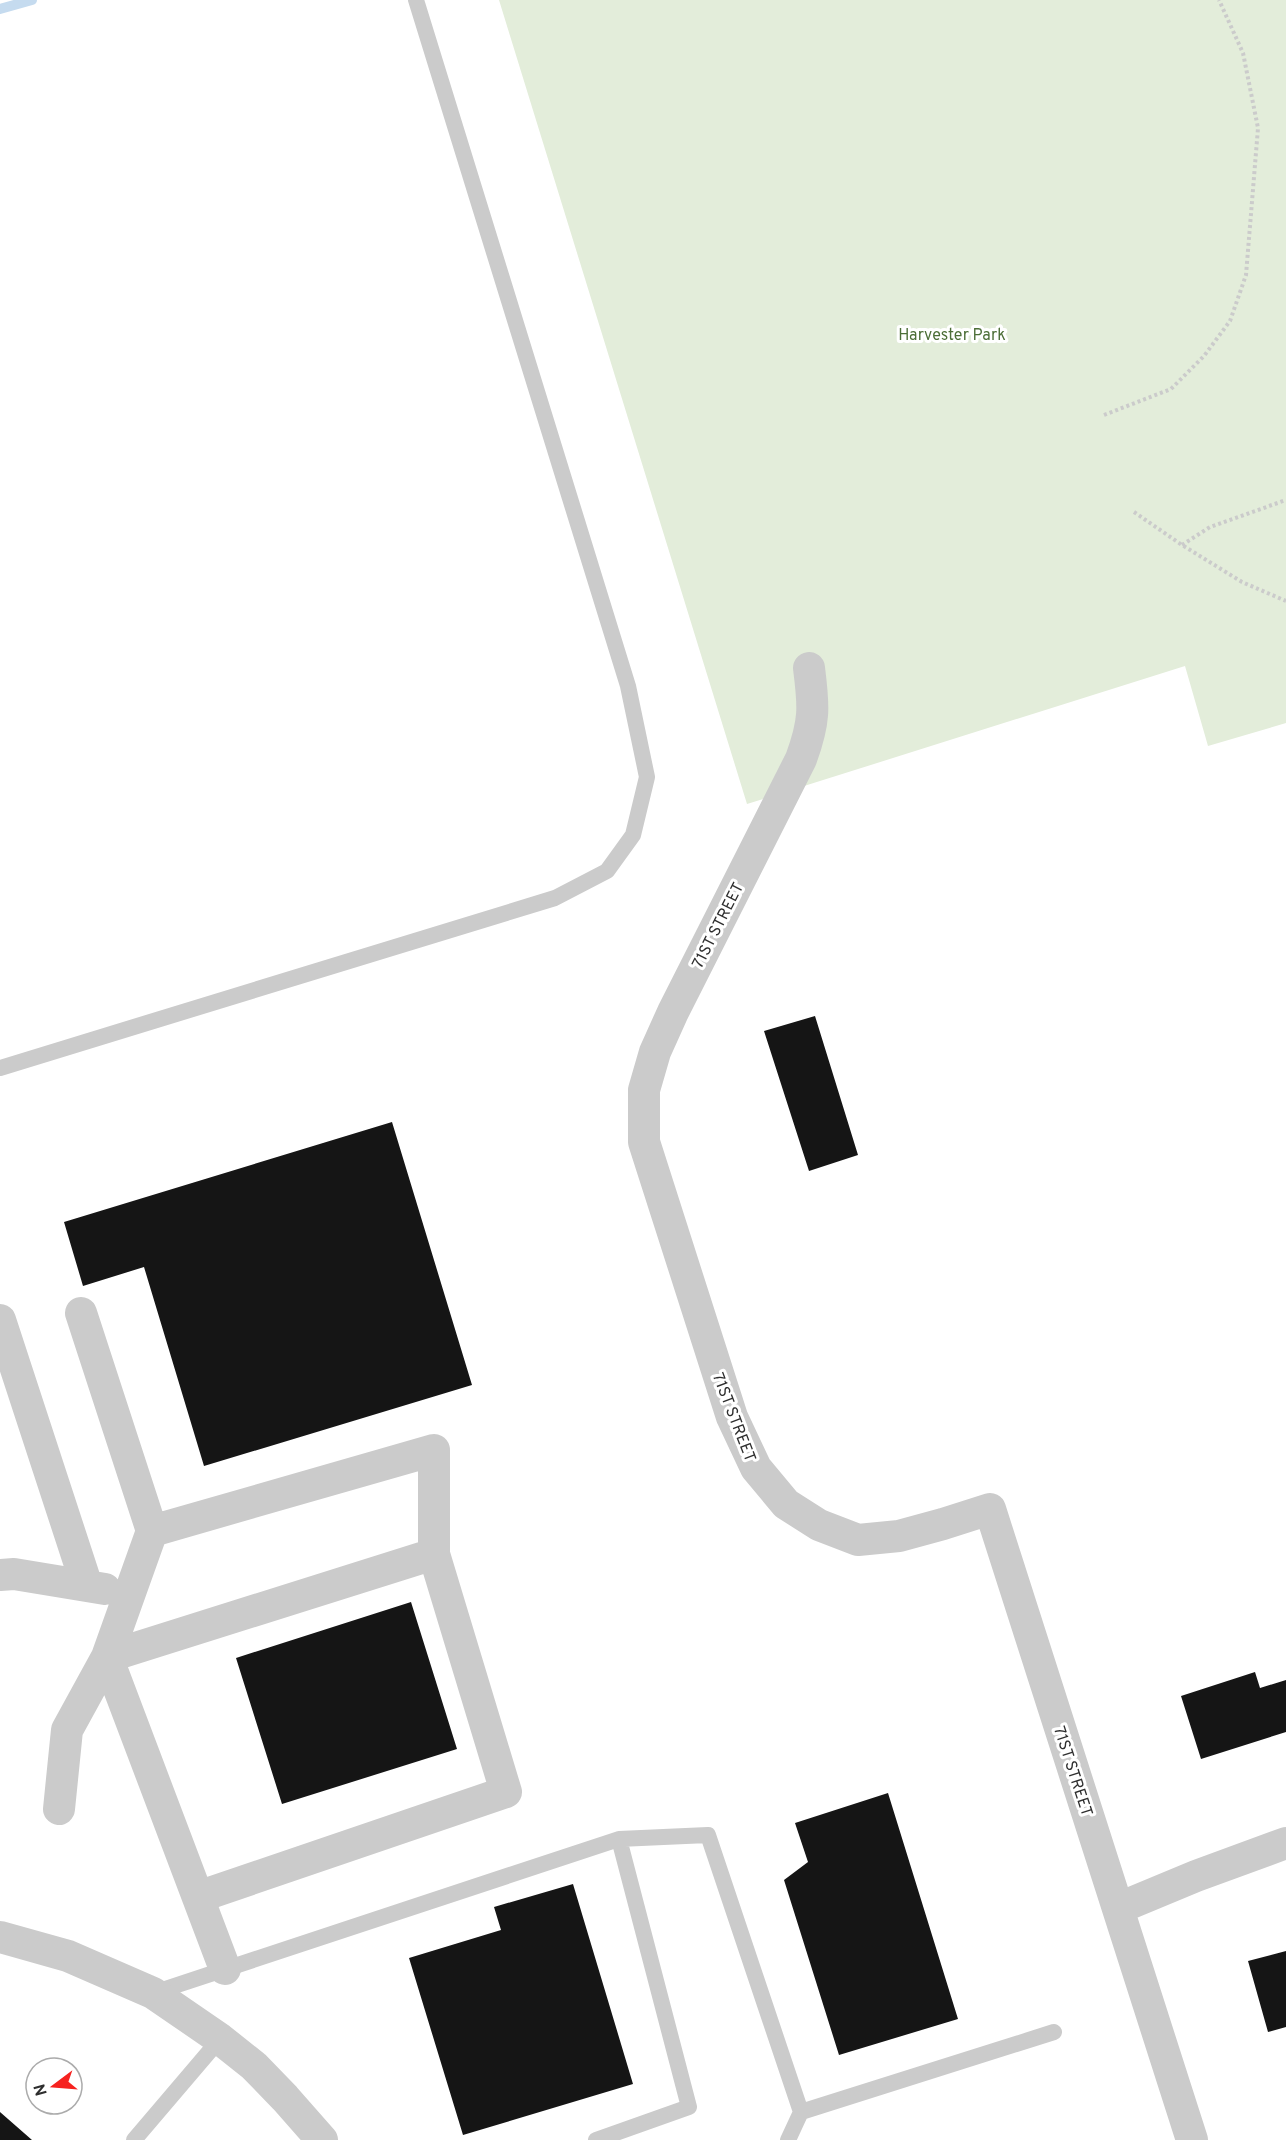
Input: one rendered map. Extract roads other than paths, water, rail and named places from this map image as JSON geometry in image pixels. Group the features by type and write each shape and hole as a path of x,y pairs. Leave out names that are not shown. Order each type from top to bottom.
{"street":[{"name":"71ST STREET","path":"809,668 814,707 810,735 801,759 655,1052 644,1090 644,1142 732,1417 756,1468 786,1504 819,1525 858,1540 899,1536 990,1509 1192,2140"},
{"path":"58,1809 67,1730 107,1657 152,1531 81,1313"},
{"path":"0,1320 87,1586"},
{"path":"152,1531 434,1450 434,1554 506,1792 198,1897"},
{"path":"107,1657 434,1554"},
{"path":"0,1575 14,1574 130,1592"},
{"path":"107,1657 225,1969"},
{"path":"1119,1908 1196,1876 1286,1843"},
{"path":"0,1937 68,1956 153,1993 220,2040 261,2074 322,2140"}],"lane":[{"path":"0,1068 555,898 607,871 633,835 647,777 628,686 416,0"},
{"path":"153,1993 619,1839 708,1835 801,2112 788,2140"},
{"path":"596,2140 689,2107 619,1839"},
{"path":"801,2112 1054,2032"},
{"path":"134,2140 220,2040"}],"waterway":[{"path":"0,9 32,0"}],"park label":[{"name":"Harvester Park","path":"952,334"}]}
